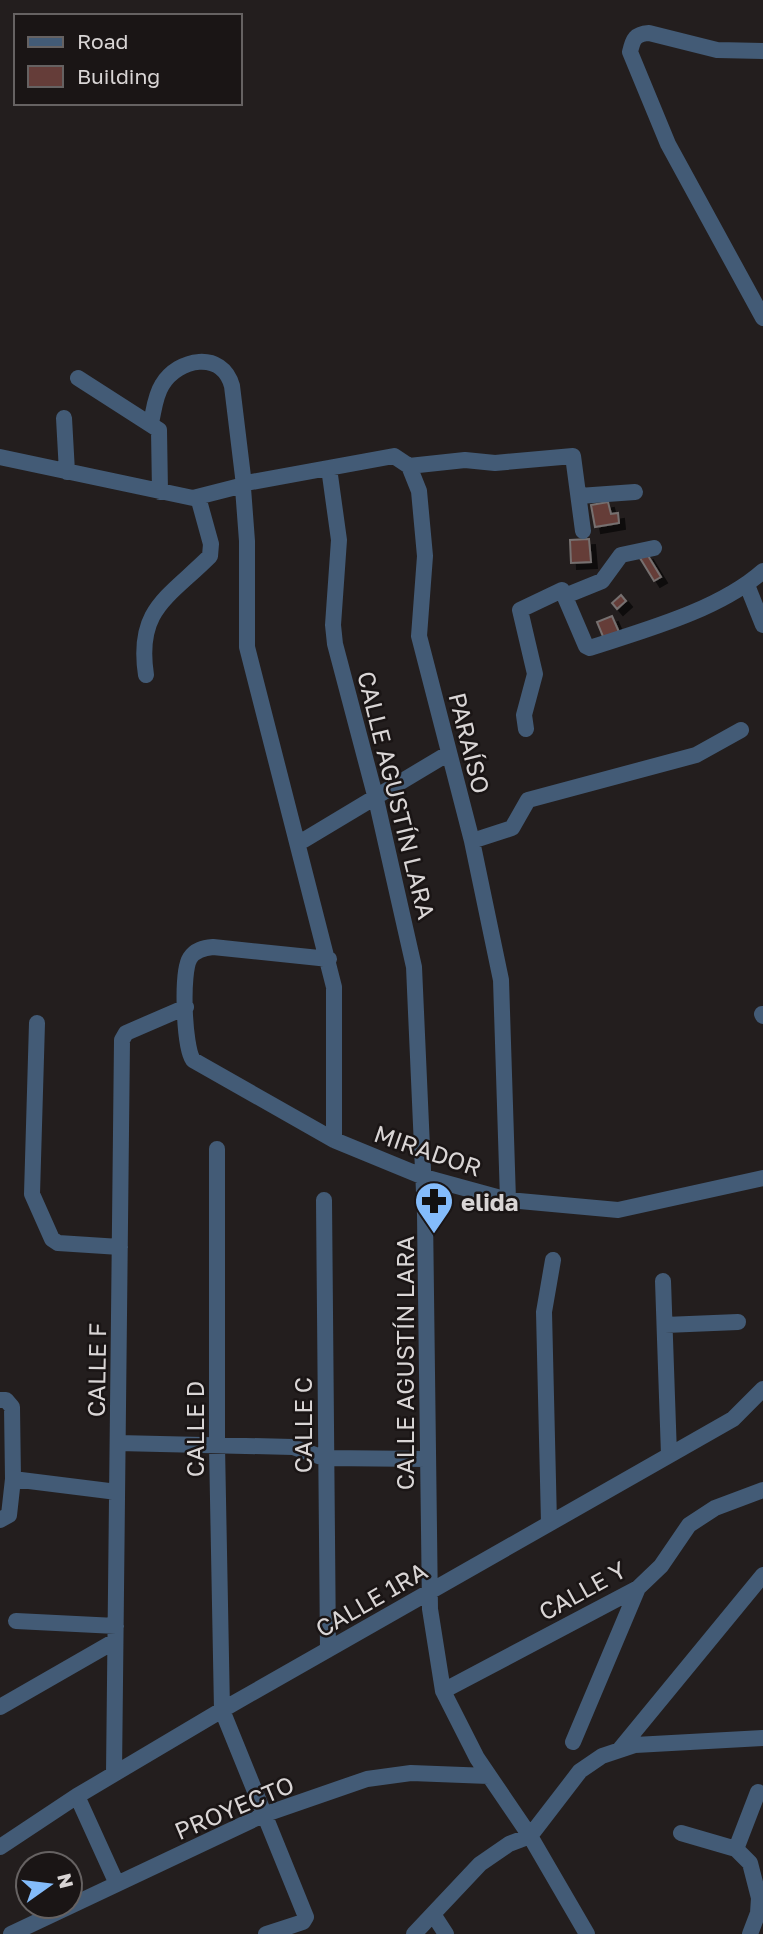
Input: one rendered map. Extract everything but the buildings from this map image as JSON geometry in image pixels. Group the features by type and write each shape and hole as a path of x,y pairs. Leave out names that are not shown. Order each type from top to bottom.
{"street":[{"path":"763,51 717,50 649,33 639,34 634,39 631,52 668,144 763,318"},
{"path":"151,423 158,393 178,367 194,361 218,366 229,377 245,484 247,647 329,959 334,997 334,1140"},
{"path":"78,378 151,423 161,436 160,492"},
{"path":"64,418 67,472"},
{"path":"0,457 198,498 245,484 387,456 402,459 409,466 465,460 495,463 572,455 583,531"},
{"name":"PARAÍSO","path":"409,466 419,491 425,544 418,631 472,841 498,955 504,998 509,1200"},
{"name":"CALLE AGUSTÍN LARA","path":"329,468 339,540 333,634 412,950 424,1177 427,1459 433,1637 443,1691 489,1776 530,1836 587,1934"},
{"path":"579,496 635,492"},
{"path":"146,675 144,641 151,614 210,556 211,544 198,498"},
{"path":"565,596 602,581 621,555 654,548"},
{"path":"526,729 523,718 536,674 519,612 559,589 565,596 586,646 590,648 657,627 747,585 763,571"},
{"path":"747,585 763,625"},
{"path":"472,841 512,828 525,802 531,798 696,755 741,730"},
{"path":"299,843 449,753"},
{"name":"MIRADOR","path":"329,959 213,947 195,952 186,965 186,1045 193,1060 334,1140 424,1177 509,1200 618,1210 763,1178"},
{"name":"CALLE F","path":"114,1774 122,1040 126,1033 186,1007"},
{"path":"37,1023 33,1202 52,1239 58,1243 120,1247"},
{"name":"CALLE D","path":"217,1149 217,1447 222,1710"},
{"name":"CALLE C","path":"324,1200 324,1458 328,1650"},
{"path":"549,1523 544,1312 553,1260"},
{"path":"663,1281 669,1455"},
{"path":"665,1325 738,1322"},
{"name":"CALLE 1RA","path":"0,1847 78,1796 222,1710 733,1419 762,1394"},
{"path":"0,1400 6,1400 12,1407 13,1479 9,1515 0,1520"},
{"path":"117,1443 293,1447 324,1458 427,1459"},
{"path":"13,1479 117,1492"},
{"name":"CALLE Y","path":"443,1691 638,1588 661,1566 690,1525 715,1508 763,1490"},
{"path":"619,1751 763,1575"},
{"path":"573,1742 638,1588"},
{"path":"16,1621 115,1634"},
{"path":"0,1707 115,1634"},
{"path":"222,1710 306,1917 303,1922 266,1934"},
{"path":"414,1934 480,1864 509,1844 530,1836 580,1771 602,1756 635,1745 763,1738"},
{"name":"PROYECTO","path":"11,1934 263,1815 367,1779 411,1773 489,1776"},
{"path":"736,1849 758,1792"},
{"path":"78,1796 117,1884"},
{"path":"681,1833 736,1849 750,1863 761,1905 750,1934"},
{"path":"433,1914 446,1934"},
{"path":"0,1929 1,1934"}],"place":[{"name":"elida","path":"434,1235"}]}
